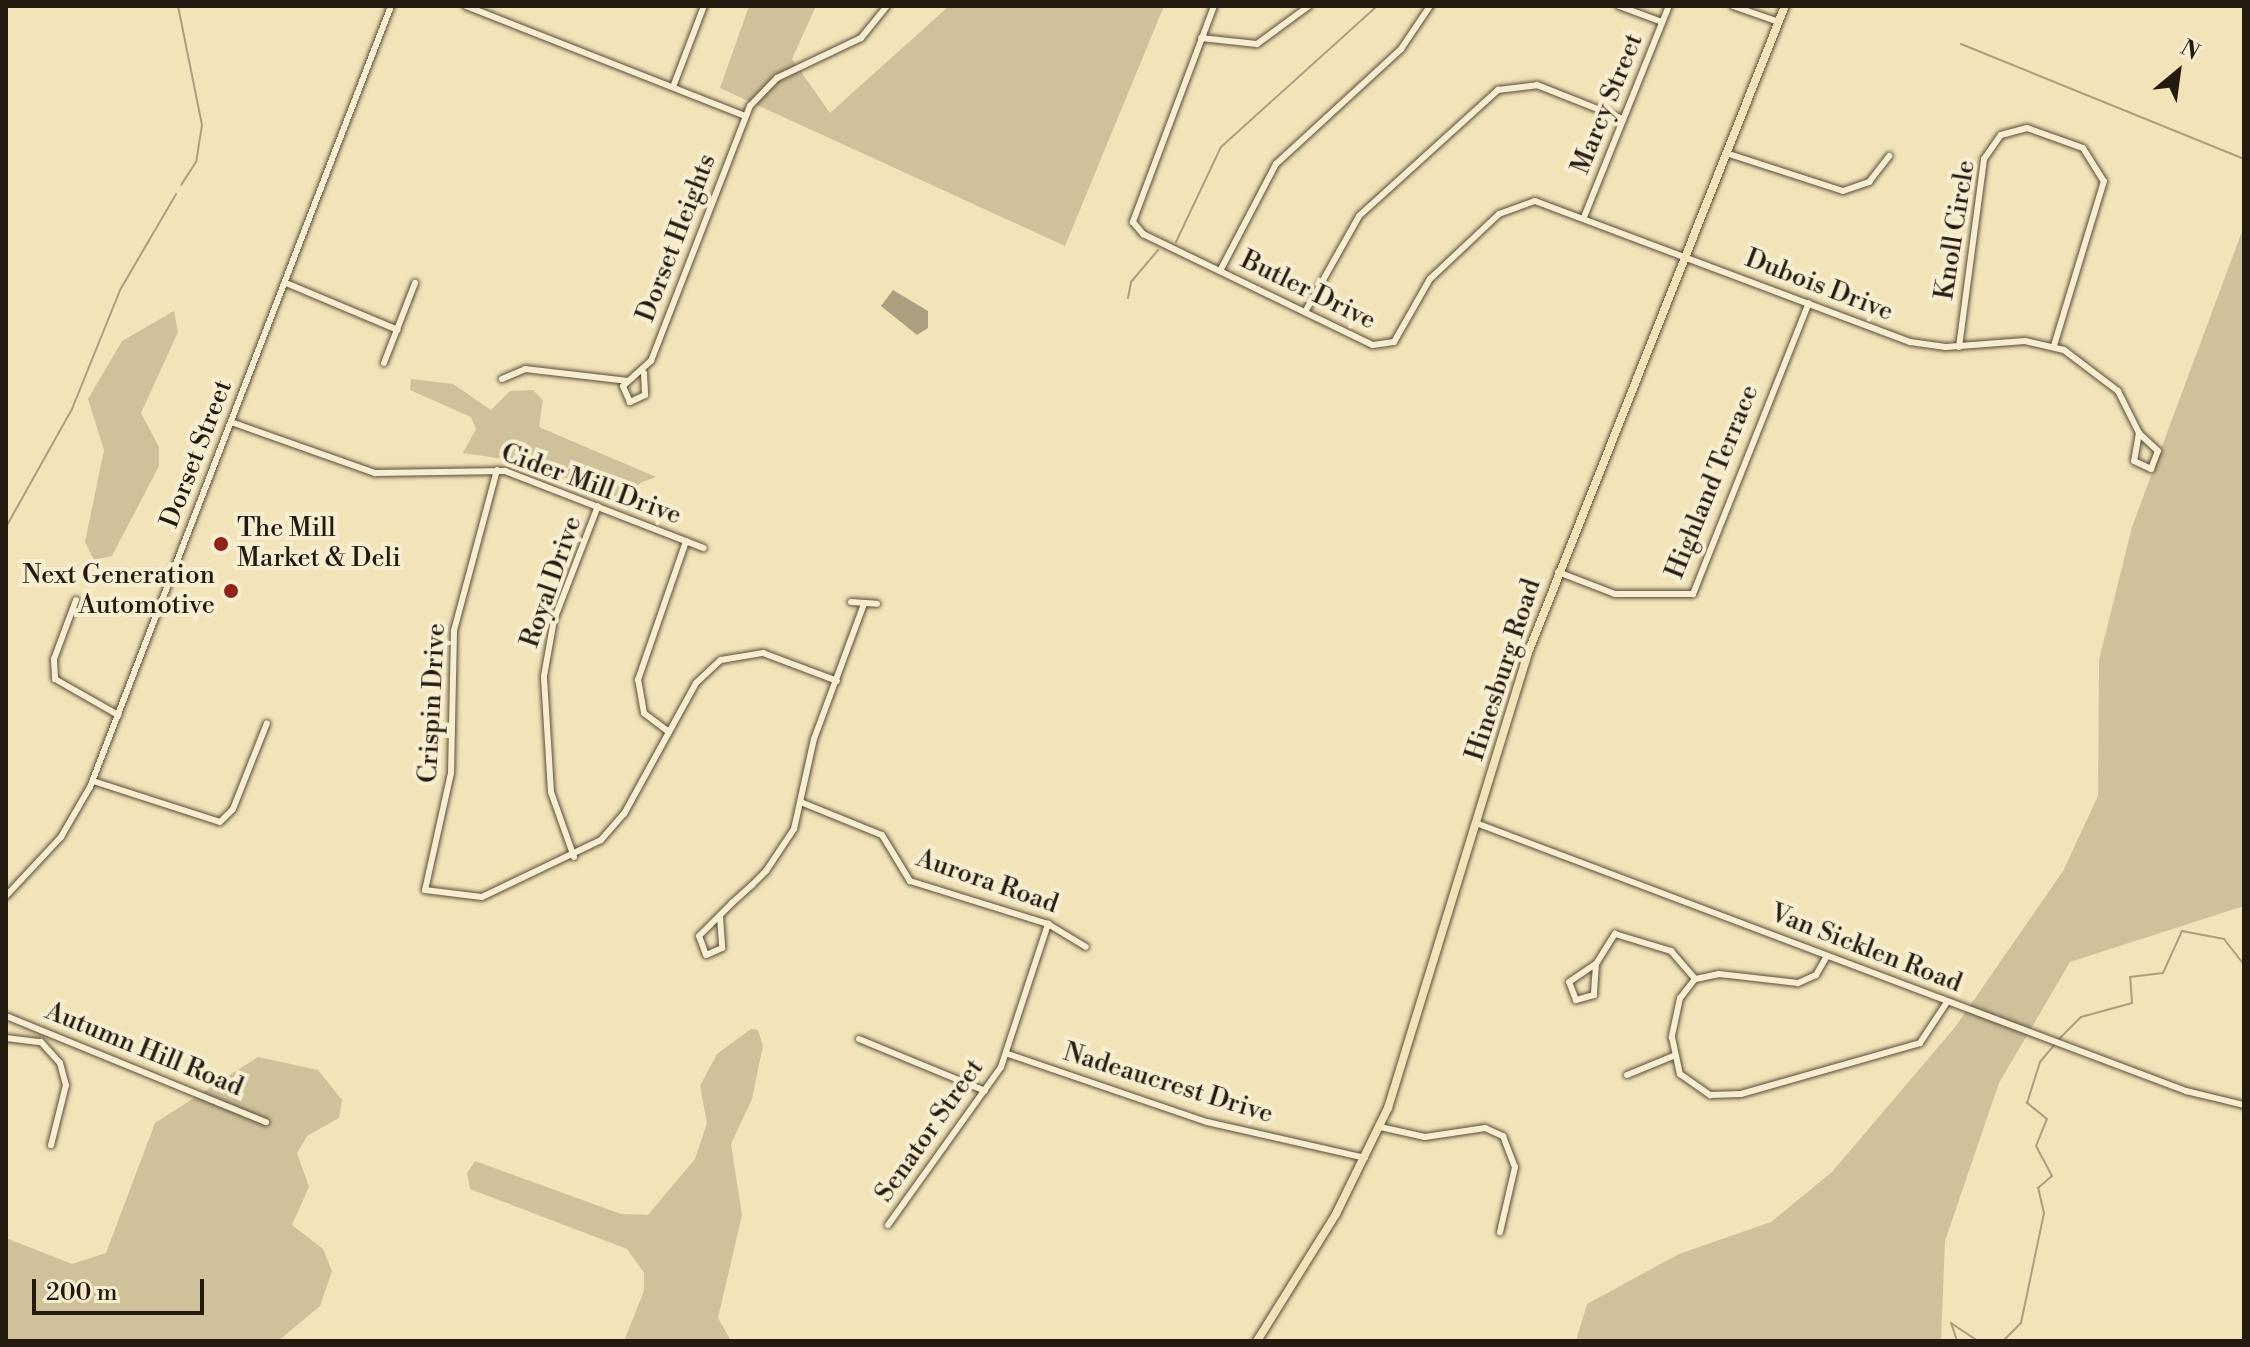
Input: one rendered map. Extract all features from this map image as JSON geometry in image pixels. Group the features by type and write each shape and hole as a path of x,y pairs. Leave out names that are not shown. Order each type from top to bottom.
{"main road":[{"name":"Hinesburg Road","path":"1257,1341 1366,1158 1380,1127 1558,572 1785,6"}],"street":[{"name":"Dorset Street","path":"6,896 61,837 93,781 391,6"},
{"path":"466,6 745,116"},
{"path":"673,87 704,6"},
{"name":"Dorset Heights","path":"628,381 624,397 641,401 644,373 745,116 770,83 854,44 887,6"},
{"name":"Butler Drive","path":"1214,6 1132,218 1143,234 1373,345 1389,345 1430,279 1506,209 1535,201 1683,256"},
{"path":"1201,38 1257,44 1309,6"},
{"path":"1220,271 1276,164 1401,49 1430,6"},
{"path":"1619,6 1662,22"},
{"name":"Marcy Street","path":"1584,217 1669,6"},
{"path":"1733,6 1779,22"},
{"path":"1305,312 1359,216 1498,90 1537,85 1623,119"},
{"name":"Knoll Circle","path":"1959,347 1984,159 2001,135 2027,128 2083,148 2104,181 2054,346"},
{"path":"1726,153 1843,191 1869,182 1889,156"},
{"name":"Dubois Drive","path":"1683,256 1910,342 1959,347 2016,340 2054,346 2106,377 2139,433 2159,454 2151,469 2134,461 2139,433"},
{"path":"286,283 398,330"},
{"path":"384,363 415,283"},
{"name":"Highland Terrace","path":"1558,572 1615,594 1693,594 1809,303"},
{"path":"502,379 525,369 628,381 644,373"},
{"name":"Cider Mill Drive","path":"231,422 375,473 497,470 704,548"},
{"name":"Crispin Drive","path":"497,470 454,631 450,783 422,881 425,890 482,897 574,857"},
{"name":"Royal Drive","path":"574,857 551,792 544,676 557,611 598,506"},
{"path":"669,732 644,713 638,680 686,541"},
{"path":"76,600 53,675 65,691 118,715"},
{"path":"851,602 877,604"},
{"path":"720,916 722,948 706,955 698,938 779,855 803,803 812,745 864,604"},
{"path":"574,857 619,821 700,677 736,654 768,654 837,681"},
{"path":"93,781 220,822 233,809 267,723"},
{"name":"Aurora Road","path":"803,803 882,835 896,868 915,884 1048,924 1086,947"},
{"name":"Van Sicklen Road","path":"1476,823 2200,1096 2244,1105"},
{"name":"Senator Street","path":"888,1225 985,1091 1008,1054 1014,1011 1048,924"},
{"path":"1596,964 1569,982 1576,1000 1594,995 1596,964 1607,939 1625,934 1676,954 1695,979"},
{"path":"1827,956 1816,975 1798,983 1725,974 1695,979 1678,1004 1673,1056 1695,1088 1733,1096 1920,1043 1947,1002"},
{"name":"Autumn Hill Road","path":"6,1016 266,1122"},
{"path":"6,1038 41,1042 60,1063 66,1085 51,1145"},
{"path":"859,1039 985,1091"},
{"name":"Nadeaucrest Drive","path":"1008,1054 1207,1122 1366,1158"},
{"path":"1627,1075 1673,1056"},
{"path":"1380,1127 1425,1137 1485,1128 1503,1136 1515,1167 1500,1232"}],"shaded area":[{"path":"749,6 816,6 792,59 830,113 949,6 1164,6 1065,246 720,88"},
{"path":"2244,226 2244,906 2070,962 1999,1083 1945,1241 1941,1341 1576,1341 1587,1304 1679,1254 1771,1222 1832,1172 1956,1026 2063,871 2098,796 2099,660 2132,527"},
{"path":"893,290 928,311 928,328 917,335 881,306"},
{"path":"174,311 178,332 141,413 159,447 159,466 112,556 94,560 85,542 104,450 88,399 122,341"},
{"path":"411,379 453,384 491,410 510,391 533,390 543,400 539,427 656,477 640,483 622,505 517,461 463,453 476,429 471,417 410,390"},
{"path":"751,1029 758,1030 763,1046 752,1099 731,1144 742,1215 718,1318 731,1341 624,1341 644,1291 644,1273 627,1249 470,1189 467,1173 475,1161 621,1214 648,1215 695,1159 707,1123 700,1086 717,1054"},
{"path":"258,1057 318,1070 342,1100 339,1118 307,1136 297,1153 309,1187 292,1225 323,1249 332,1271 320,1306 278,1341 6,1341 6,1238 72,1264 106,1253 155,1123"}],"waterway":[{"path":"178,6 202,125 196,162 181,185"},
{"path":"1176,242 1221,147 1377,6"},
{"path":"1961,44 2244,159"},
{"path":"6,527 72,409 120,290 176,194"},
{"path":"1128,298 1131,282 1158,250"},
{"path":"2059,1039 2081,1017 2132,1003 2130,977 2163,973 2182,931 2224,939 2244,965"},
{"path":"2003,1341 2021,1323 2044,1213 2038,1188 2052,1176 2036,1146 2047,1119 2027,1103 2040,1062 2055,1044"},
{"path":"1957,1341 1951,1323 1978,1341"}],"place":[{"name":"The Mill Market & Deli","path":"221,544"},
{"name":"Next Generation Automotive","path":"231,591"}]}
